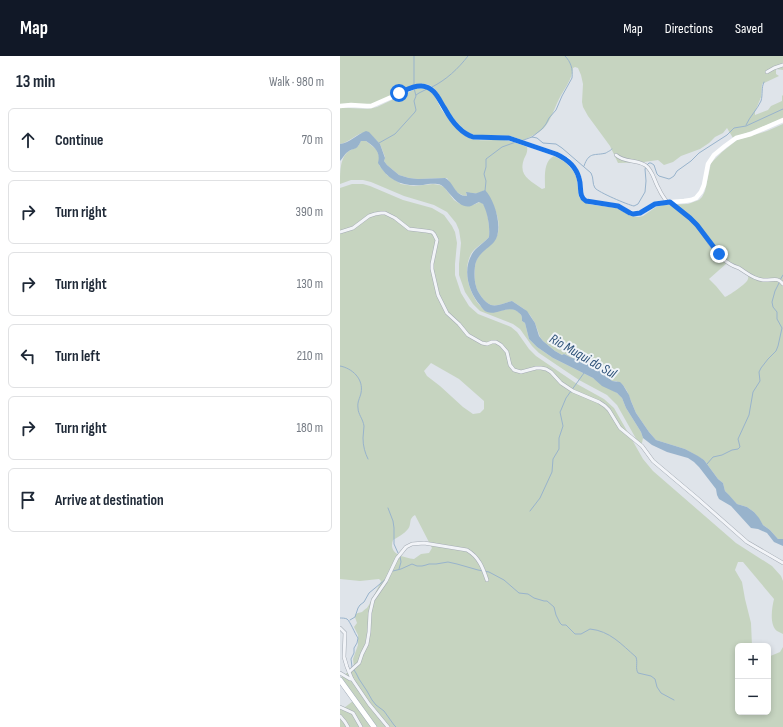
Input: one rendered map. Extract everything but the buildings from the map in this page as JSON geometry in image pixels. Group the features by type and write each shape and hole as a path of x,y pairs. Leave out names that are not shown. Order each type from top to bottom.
{"main road":[{"path":"340,106 371,106 412,88 418,86 427,87 434,92 461,130 469,136 500,137 515,140 556,154 568,160 576,171 579,178 581,196 586,201 618,206 633,214 640,213 655,204 691,200 699,195 704,185 706,170 714,155 732,140 764,129 783,120"},
{"path":"340,680 374,727"}],"street":[{"path":"767,72 783,65"},
{"path":"616,155 624,160 640,162 647,166 651,170 658,188 669,202 697,225 715,250 728,263 739,268 752,278 769,281 777,279 783,284"},
{"path":"340,232 353,228 369,216 381,213 385,213 396,218 409,229 432,232 437,240 432,269 438,295 447,313 460,324 468,335 482,343 487,344 496,342 501,345 507,352 510,365 514,370 521,372 541,368 551,372 561,383 573,391 605,406 620,428 642,446 653,461 747,542 783,563"},
{"path":"351,670 359,663 367,644 373,600 382,588 397,558 406,547 412,544 424,543 467,550 480,562 487,580"},
{"path":"340,628 345,633 344,657 351,670 352,679 368,704 388,727"},
{"path":"340,673 352,679"},
{"path":"340,707 353,713 361,727"},
{"path":"340,716 348,727"}],"green space":[{"path":"340,56 783,56 783,70 776,69 776,74 779,76 762,84 761,97 755,115 768,110 771,106 782,101 783,95 783,119 733,138 727,128 723,133 715,137 700,149 681,156 673,162 664,165 658,160 618,163 610,146 583,107 583,84 578,68 573,68 551,118 544,128 522,141 506,136 470,135 458,125 451,116 437,91 426,84 373,105 340,105"},
{"path":"417,88 427,88 432,91 449,119 467,137 478,140 507,140 527,147 523,165 524,174 529,180 542,189 545,188 546,166 550,158 554,156 565,162 574,172 578,181 579,197 584,202 617,208 631,216 639,217 656,207 663,205 688,204 699,200 705,191 711,163 722,152 737,140 767,131 783,124 783,539 778,539 763,525 754,512 747,507 737,504 725,491 723,483 718,479 704,460 685,449 656,440 636,413 623,385 616,381 612,381 605,373 581,360 564,354 562,355 555,351 540,337 535,323 530,315 512,301 499,305 491,305 484,300 475,284 475,265 482,252 494,241 499,227 496,211 488,195 485,190 478,193 466,193 467,196 463,196 455,190 447,178 418,179 399,175 384,161 385,157 380,144 368,132 364,132 340,144 340,108 368,109 377,107","holes":["727,263 748,274 748,279 745,283 725,297 709,279"]},
{"path":"361,141 366,141 377,150 379,165 387,175 401,184 414,186 433,184 440,185 444,187 454,200 460,204 473,205 480,202 483,203 489,225 489,237 471,254 467,270 470,287 476,301 487,312 509,309 515,310 521,315 522,321 525,323 529,339 537,347 553,358 593,378 617,393 622,398 626,408 641,432 643,438 642,443 639,444 617,405 607,395 579,380 539,353 520,329 513,324 480,311 473,304 465,292 459,275 461,243 459,230 456,223 447,212 434,205 404,196 371,182 351,180 340,184 340,170 342,161 346,154 357,147"},
{"path":"352,184 363,184 403,200 432,208 444,215 455,232 457,243 455,275 461,293 469,306 478,314 511,327 517,332 536,356 577,384 604,399 614,408 643,459 653,471 736,543 772,566 781,576 783,581 783,634 777,631 773,625 772,607 774,599 743,562 738,562 735,570 742,582 751,623 752,643 735,643 735,715 771,715 771,656 780,652 783,647 783,727 377,727 341,677 354,668 353,659 358,645 358,635 354,627 357,623 355,615 367,608 381,581 379,579 360,581 340,579 340,188","holes":["431,363 459,379 484,401 484,409 480,413 473,414 463,407 427,376 424,371","415,515 432,548 429,553 421,554 414,559 398,554 395,552 392,545 393,540 408,529 411,520"]},
{"path":"353,701 372,727 340,727 340,706 344,708"}],"water":[{"path":"366,131 369,132 380,144 385,158 384,161 387,165 399,175 418,179 445,178 459,194 467,196 466,192 476,193 485,190 495,208 498,223 497,237 494,242 479,256 475,264 475,284 486,302 491,305 499,305 512,301 527,311 535,323 539,336 555,351 562,355 564,354 581,360 605,373 612,381 620,382 629,395 636,413 656,440 685,449 704,460 718,479 723,483 725,491 737,504 747,507 754,512 763,525 778,539 783,539 783,546 774,542 767,533 751,528 731,506 719,499 716,489 694,462 688,458 667,452 652,445 643,438 622,398 617,393 602,386 593,378 553,358 537,347 529,339 525,323 522,321 522,316 515,310 508,309 491,313 484,310 476,300 470,288 467,274 467,267 472,254 489,237 488,220 483,204 479,202 471,206 464,206 439,184 409,185 397,182 382,169 378,163 378,152 366,141 361,141 357,148 345,154 340,161 340,144 347,142"}],"waterway":[{"path":"414,56 414,85"},
{"path":"432,87 452,74 468,56"},
{"path":"521,141 532,137 542,129 556,110 572,78 571,66 565,56"},
{"path":"746,125 761,101 764,82"},
{"path":"379,143 395,134 415,112 414,101 416,96 414,88"},
{"path":"416,95 427,89"},
{"path":"532,137 537,138 543,143 556,144 562,148 591,173 594,186 597,190 634,206 638,204 645,192 645,169 649,163 654,165 659,176 669,179 699,153 727,135 734,128 746,126 783,109"},
{"path":"485,191 486,181 484,174 486,159 502,147 516,142"},
{"path":"584,166 590,156 606,153 612,149"},
{"path":"780,280 783,275"},
{"path":"707,464 713,457 722,455 740,447 738,439 749,415 753,392 760,381 759,372 776,351 778,346 782,328 777,319 777,312 773,307 772,302 779,283"},
{"path":"340,366 353,372 361,383 358,408 364,426 363,444 368,459"},
{"name":"Rio Muqui do Sul","path":"530,511 540,498 552,472 553,459 559,449 559,438 563,426 560,412 566,398 584,373"},
{"path":"388,508 393,521 394,544 398,553"},
{"path":"399,569 401,562 400,556"},
{"path":"393,571 412,564 422,566 448,562 489,572 504,580 519,593 528,594 534,598 547,601 554,607 560,623 562,625 566,625 575,634 581,634 590,629 604,632 615,639 636,657 638,673 651,676 655,679 657,687 661,693 674,700"},
{"path":"350,620 355,617 358,608 364,602 369,593 386,579"},
{"path":"340,618 345,618 348,620 358,638 351,659 352,667 372,700 384,711 396,727"}],"route":[{"path":"399,93 418,86 427,87 439,98 444,109 461,130 469,136 509,138 556,154 568,160 576,171 579,178 581,196 586,201 618,206 633,214 640,213 655,204 670,202 697,225 719,254"}]}
